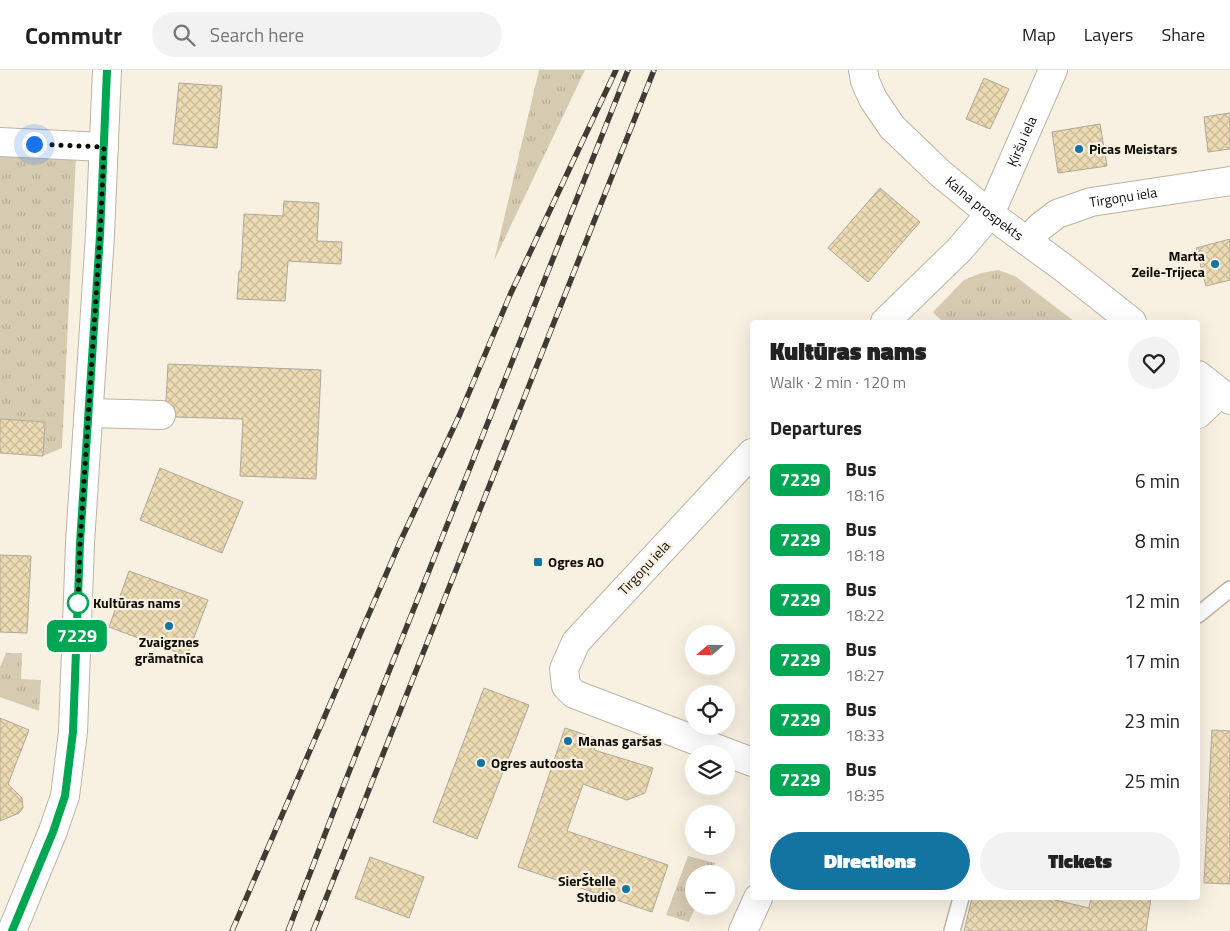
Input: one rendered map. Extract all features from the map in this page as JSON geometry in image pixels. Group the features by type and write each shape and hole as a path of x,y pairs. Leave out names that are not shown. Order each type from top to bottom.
{"main road":[{"path":"12,931 53,832 65,796 73,732 80,543 100,235 107,70"},
{"name":"Kalna prospekts","path":"863,70 872,99 892,126 942,174 990,214 1065,269 1129,320"},
{"name":"Ķiršu iela","path":"990,214 1053,70"},
{"path":"0,142 104,147"},
{"name":"Tirgoņu iela","path":"1027,241 1040,227 1057,214 1091,202 1230,181"},
{"path":"887,320 959,250 990,214"},
{"path":"1200,377 1225,397 1200,413"},
{"path":"89,413 161,415"},
{"name":"Tirgoņu iela","path":"750,455 576,642 564,669 566,686 574,694 750,761"},
{"path":"743,931 757,900"}],"lane":[{"path":"1200,613 1230,589"},
{"path":"952,931 960,900"}],"green space":[{"path":"539,70 585,70 494,261"},
{"path":"0,152 76,155 62,448 43,456 45,422 0,419"},
{"path":"998,270 1015,276 1072,320 941,320 933,312 964,280 981,273"},
{"path":"6,653 22,653 21,679 41,680 39,711 0,697 0,667"},
{"path":"688,856 715,863 714,865 685,865 685,915 692,915 689,922 666,915"}],"building":[{"path":"984,78 1009,89 990,129 966,119"},
{"path":"179,83 222,86 217,148 173,144"},
{"path":"1230,113 1230,149 1208,152 1204,117"},
{"name":"Picas Meistars","path":"1100,124 1107,166 1058,173 1052,132"},
{"path":"880,188 920,222 868,282 828,248"},
{"path":"284,201 319,203 317,241 342,242 341,264 288,261 285,301 237,299 239,271 241,271 244,214 283,216"},
{"name":"Marta Zeile-Trijeca","path":"1230,239 1230,280 1206,286 1196,248"},
{"path":"168,364 321,370 316,479 240,476 243,419 176,417 174,407 166,401"},
{"path":"0,419 45,422 43,456 0,453"},
{"path":"160,468 243,502 222,553 140,520"},
{"path":"0,555 31,556 27,633 0,632"},
{"path":"129,571 208,600 187,656 109,627"},
{"name":"Ogres autoosta","path":"484,688 529,705 477,839 433,822"},
{"path":"0,718 29,730 8,784 22,798 23,808 19,813 0,821"},
{"path":"565,728 598,739 594,750 653,768 645,793 627,800 583,784 567,831 668,865 652,912 518,867"},
{"path":"1212,730 1230,731 1230,884 1204,883"},
{"path":"370,857 424,877 409,918 355,898"},
{"path":"972,900 1055,900 1089,908 1091,900 1151,900 1146,931 964,931"}],"railway":[{"path":"232,931 400,542 460,414 510,295 616,70"},
{"path":"288,931 343,787 628,70"},
{"path":"313,931 654,70"}],"bus line":[{"name":"7229","path":"12,931 53,832 65,796 73,732 80,543 100,235 107,70"}],"place":[{"name":"Picas Meistars","path":"1079,149"},
{"name":"Marta Zeile-Trijeca","path":"1215,264"},
{"name":"Ogres AO","path":"538,562"},
{"name":"Kultūras nams","path":"78,603"},
{"name":"Zvaigznes grāmatnīca","path":"169,626"},
{"name":"Manas garšas","path":"568,741"},
{"name":"Ogres autoosta","path":"481,763"},
{"name":"SierŠtelle Studio","path":"626,889"}],"route":[{"path":"34,144 104,147 78,603"}]}
